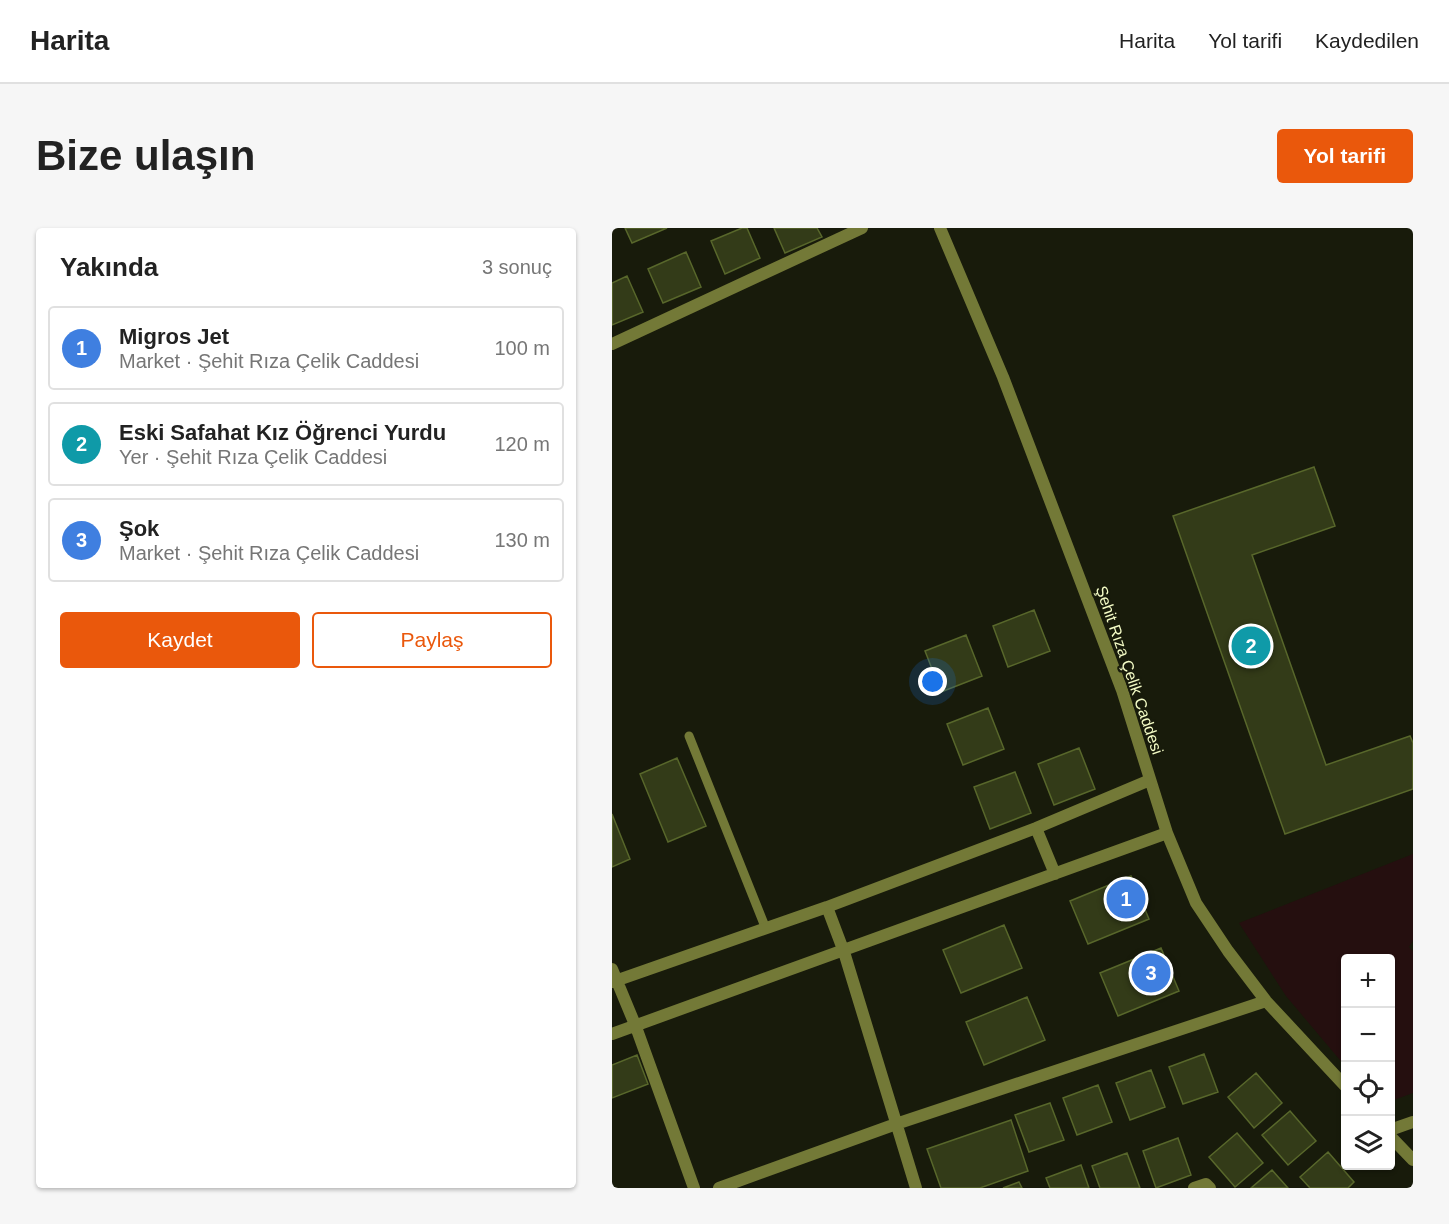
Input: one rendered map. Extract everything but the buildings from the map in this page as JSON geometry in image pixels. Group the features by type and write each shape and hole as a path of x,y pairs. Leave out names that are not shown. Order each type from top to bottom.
{"street":[{"path":"612,344 862,228"},
{"name":"Şehit Rıza Çelik Caddesi","path":"940,228 1004,377 1122,690 1167,833 1197,903 1228,951 1266,1001 1341,1082"},
{"path":"694,1188 636,1027 614,977 827,908 1036,828 1150,780"},
{"path":"1036,828 1055,874"},
{"path":"612,1034 844,952 1167,833"},
{"path":"827,908 844,952 916,1188"},
{"path":"719,1188 896,1124 1266,1001"},
{"path":"1395,1128 1413,1122"},
{"path":"1395,1141 1413,1160"},
{"path":"1194,1188 1206,1184 1210,1188"}],"lane":[{"path":"689,736 766,929"}],"shaded area":[{"path":"1413,854 1413,941 1409,947 1413,951 1413,1093 1395,1100 1395,954 1341,954 1341,1061 1286,996 1239,923"}],"place":[{"name":"Eski Safahat Kız Öğrenci Yurdu","path":"1251,646"},
{"name":"Migros Jet","path":"1126,899"},
{"name":"Şok","path":"1151,973"}]}
